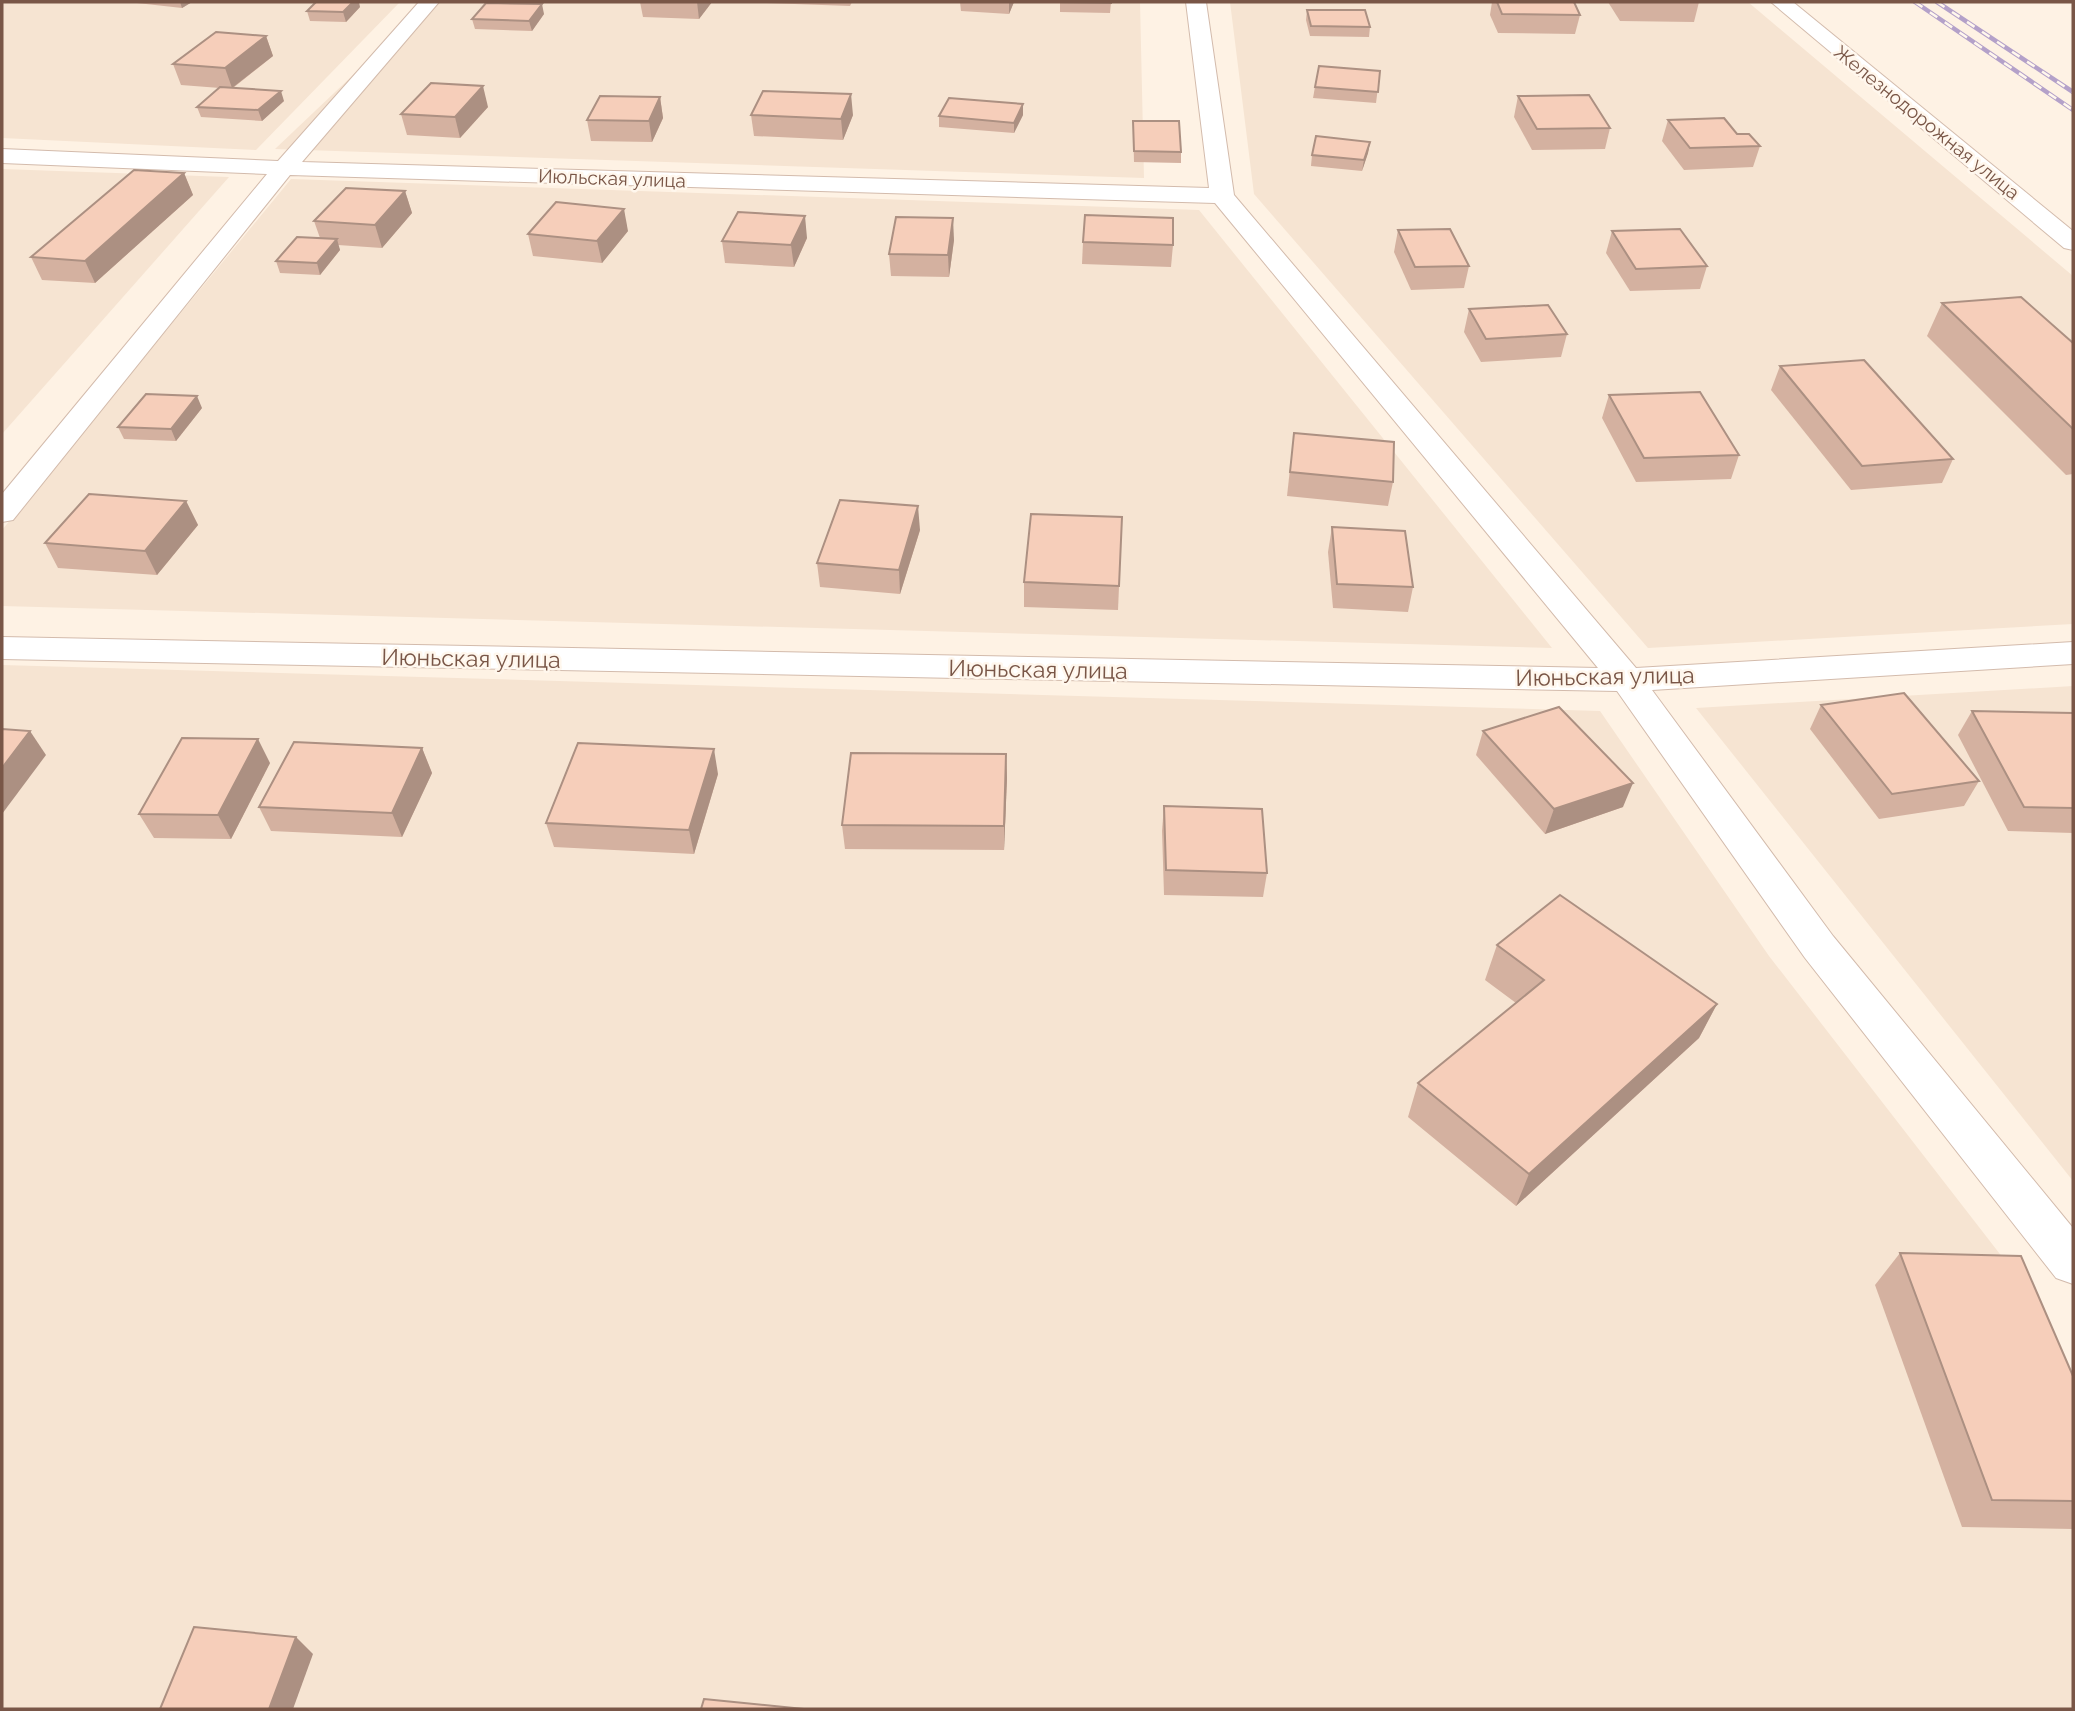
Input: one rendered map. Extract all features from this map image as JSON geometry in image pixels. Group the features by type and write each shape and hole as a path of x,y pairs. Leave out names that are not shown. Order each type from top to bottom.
{"street":[{"path":"2,513 284,168 429,2"},
{"path":"1196,2 1222,196 1627,680 1819,947 2073,1263"},
{"name":"Железнодорожная улица","path":"1781,2 2073,243"},
{"name":"Июльская улица","path":"2,156 284,168 1222,196"},
{"name":"Июньская улица","path":"2,648 1627,680 2073,653"}],"shaded area":[{"path":"2,2 400,2 256,150 2,138"},
{"path":"430,2 1140,2 1144,178 275,149"},
{"path":"1230,2 1748,2 2073,276 2073,624 1648,648 1254,194"},
{"path":"2,169 229,177 2,434"},
{"path":"291,179 1199,210 1552,648 2,606 2,530"},
{"path":"2,665 1600,711 1769,956 2027,1289 2073,1390 2073,1709 2,1709"},
{"path":"2073,686 2073,1181 1696,708"}],"building":[{"path":"316,2 353,2 343,12 307,11"},
{"path":"1497,2 1574,2 1580,15 1502,14"},
{"path":"486,3 542,4 529,21 472,19"},
{"path":"1307,10 1365,10 1370,27 1311,26"},
{"path":"216,32 266,36 225,68 173,64"},
{"path":"1319,66 1380,71 1378,92 1315,87"},
{"path":"431,83 483,86 455,117 401,114"},
{"path":"220,87 281,91 258,110 197,107"},
{"path":"763,91 851,94 841,119 751,115"},
{"path":"1589,95 1610,128 1537,129 1518,96"},
{"path":"600,96 660,97 649,121 587,120"},
{"path":"949,98 1023,104 1014,123 939,116"},
{"path":"1724,118 1737,134 1749,134 1760,146 1690,148 1668,120"},
{"path":"1133,121 1179,121 1181,152 1134,151"},
{"path":"1316,136 1370,142 1364,160 1312,155"},
{"path":"134,170 184,173 85,261 31,257"},
{"path":"346,188 405,191 375,225 314,221"},
{"path":"556,202 624,209 597,241 528,234"},
{"path":"738,212 805,216 791,245 722,241"},
{"path":"1085,215 1173,218 1173,245 1083,242"},
{"path":"896,217 953,218 948,255 889,254"},
{"path":"1450,229 1469,266 1415,267 1398,230"},
{"path":"1680,229 1707,266 1636,269 1612,231"},
{"path":"297,237 337,239 317,263 276,261"},
{"path":"2021,297 2073,343 2073,429 1942,303"},
{"path":"1548,305 1567,334 1486,339 1469,309"},
{"path":"1864,360 1953,459 1862,466 1780,366"},
{"path":"1700,392 1739,455 1644,458 1609,395"},
{"path":"146,394 197,396 171,429 118,427"},
{"path":"1294,433 1394,442 1393,482 1290,472"},
{"path":"89,494 186,501 145,551 45,543"},
{"path":"840,500 918,506 899,570 817,563"},
{"path":"1031,514 1122,517 1119,586 1024,582"},
{"path":"1332,527 1405,531 1413,587 1337,584"},
{"path":"1904,693 1979,781 1892,794 1821,705"},
{"path":"1559,707 1633,783 1554,809 1483,731"},
{"path":"1972,711 2073,713 2073,808 2024,807"},
{"path":"2,729 30,731 2,768"},
{"path":"182,738 258,739 218,815 139,814"},
{"path":"294,742 422,748 392,813 259,807"},
{"path":"578,743 714,749 689,830 546,823"},
{"path":"851,753 1006,754 1004,826 842,825"},
{"path":"1164,806 1262,809 1267,873 1166,870"},
{"path":"1560,895 1717,1004 1529,1174 1418,1083 1544,980 1497,945"},
{"path":"1900,1253 2021,1256 2073,1376 2073,1501 1992,1500"},
{"path":"194,1627 296,1637 269,1709 160,1709"},
{"path":"704,1699 804,1709 701,1709"}],"railway":[{"path":"1915,2 2073,110"},
{"path":"1937,2 2073,92"}]}
